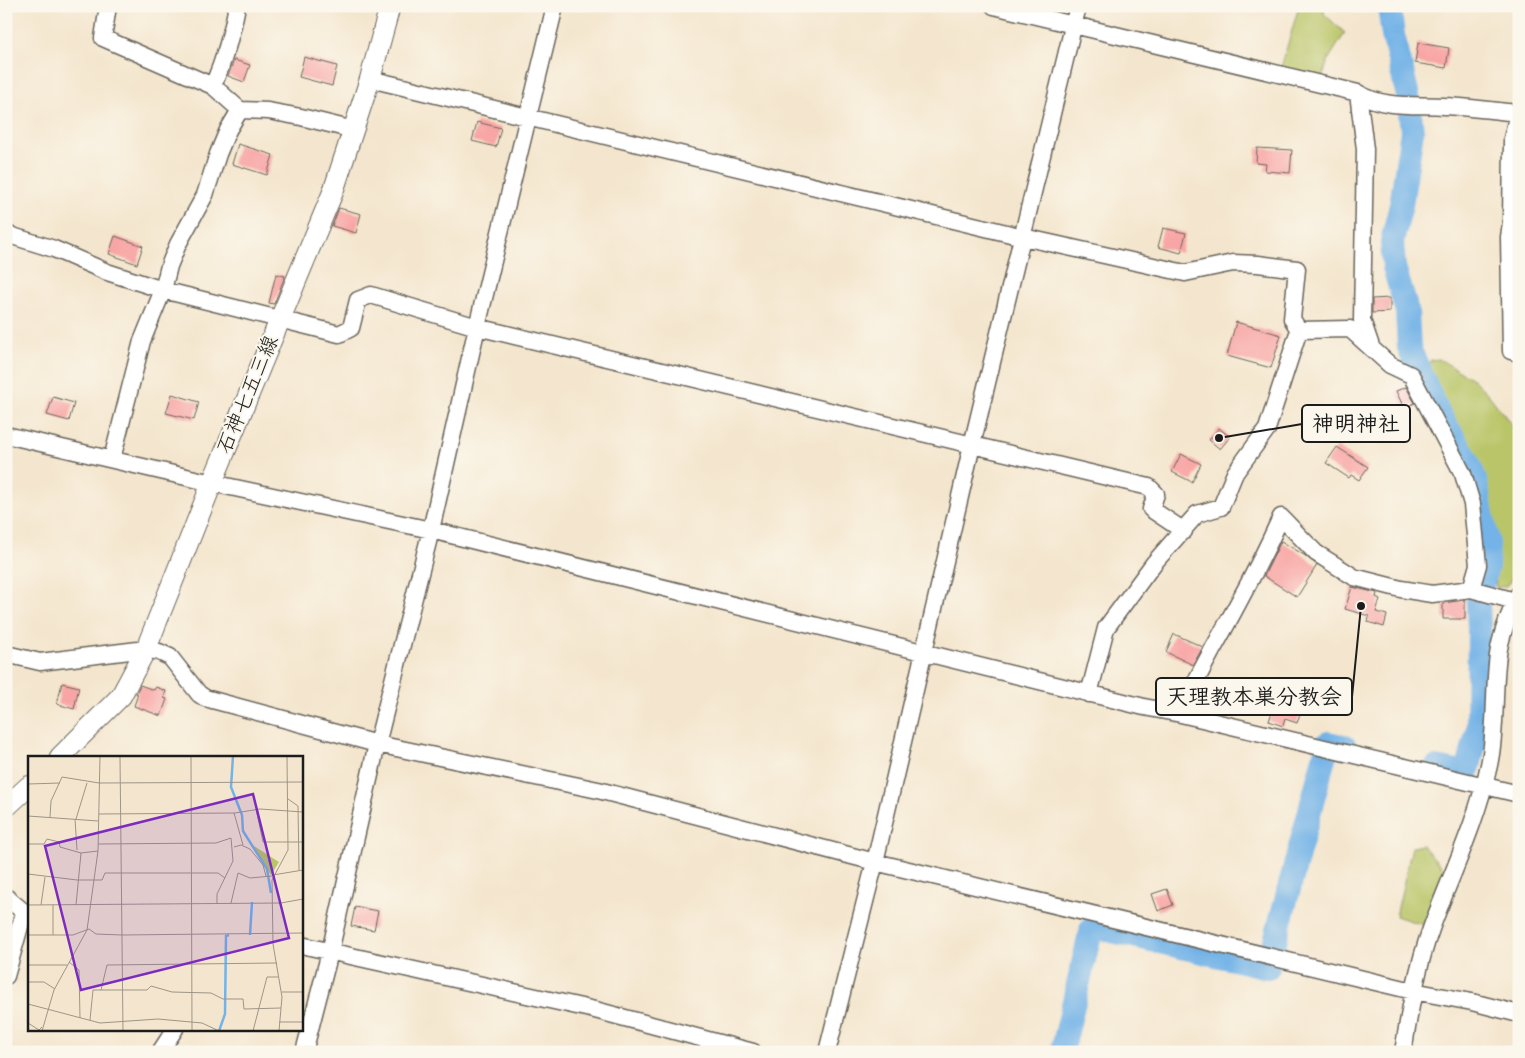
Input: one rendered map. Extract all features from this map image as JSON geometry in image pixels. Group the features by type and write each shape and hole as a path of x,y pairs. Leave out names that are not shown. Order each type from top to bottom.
{"main road":[{"name":"石神七五三線","path":"61,756 122,696 146,649 212,483 333,192 370,78 390,6"},
{"path":"6,807 28,787"}],"street":[{"path":"108,6 103,38 213,86 240,110 268,111 354,130"},
{"path":"213,86 221,68 237,6"},
{"path":"304,1052 330,952 378,744 431,530 477,327 555,6"},
{"path":"994,6 1358,93 1368,99 1409,106 1445,106 1518,113 1512,139 1509,246 1511,352 1519,353"},
{"path":"827,1052 1078,6"},
{"path":"370,78 1023,237 1185,273 1233,263 1297,269 1292,319 1299,330"},
{"path":"1358,93 1365,148 1362,320 1372,347"},
{"path":"112,459 142,341 163,290 169,266 178,244 205,195 218,154 228,130 240,110"},
{"path":"6,234 54,249 97,268 163,290 339,334 350,328 358,300 370,295 477,327 1149,487 1156,494 1151,509 1184,531"},
{"path":"1299,330 1350,329 1390,365 1410,375 1463,474 1472,504 1478,565 1470,589"},
{"path":"1089,694 1106,628 1154,563 1197,514 1221,507 1235,473 1267,429 1299,330"},
{"path":"6,435 212,483 431,530 1089,694 1519,794"},
{"path":"1181,714 1192,687 1235,610 1281,517 1316,553 1354,577 1401,589 1432,594 1470,589 1517,598 1504,628 1498,655 1490,764 1456,868 1432,926 1413,991 1403,1052"},
{"path":"6,654 40,662 146,649 159,652 170,657 199,694 205,698 378,744 598,790 874,862 1413,991 1472,1002 1519,1014"},
{"path":"6,897 24,912 6,976"},
{"path":"302,946 595,1010 753,1052"},
{"path":"160,1052 174,1030"}],"green space":[{"path":"1299,6 1324,6 1324,14 1345,33 1328,60 1322,80 1280,71"},
{"path":"1439,359 1474,380 1488,394 1519,434 1519,571 1506,586 1496,588 1493,542 1476,467 1436,401 1426,368 1431,360"},
{"path":"1422,845 1444,869 1423,925 1396,916 1412,847"}],"building":[{"path":"1418,43 1449,48 1446,68 1415,63"},
{"path":"304,57 337,66 332,86 299,77"},
{"path":"234,60 250,65 244,82 228,76"},
{"path":"477,122 501,128 496,147 472,141"},
{"path":"238,144 273,155 267,175 232,164"},
{"path":"1257,148 1292,150 1290,173 1265,171 1266,164 1256,163"},
{"path":"339,208 361,214 356,233 332,226"},
{"path":"1163,228 1186,233 1181,253 1158,247"},
{"path":"115,236 143,246 137,264 109,254"},
{"path":"276,274 285,276 274,304 269,303"},
{"path":"1390,298 1390,312 1372,313 1372,299"},
{"path":"1236,322 1281,335 1271,368 1227,356"},
{"path":"1406,387 1415,403 1404,408 1396,391"},
{"path":"172,394 199,402 194,420 166,413"},
{"path":"53,397 74,403 69,421 47,415"},
{"path":"1219,428 1230,437 1220,449 1209,440"},
{"path":"1337,447 1368,467 1359,480 1351,475 1349,478 1326,463"},
{"path":"1181,454 1201,464 1192,482 1172,472"},
{"path":"1281,541 1317,565 1297,597 1264,576"},
{"path":"1352,587 1377,593 1376,597 1380,599 1376,612 1387,615 1384,627 1368,622 1369,616 1345,609"},
{"path":"1465,600 1465,619 1443,619 1443,603"},
{"path":"1174,634 1203,647 1193,665 1166,652"},
{"path":"62,683 79,687 74,709 57,704"},
{"path":"140,685 154,690 156,687 166,691 164,698 167,699 161,716 134,706"},
{"path":"1276,700 1302,709 1297,723 1285,719 1283,726 1269,721"},
{"path":"1167,889 1173,905 1158,911 1152,894"},
{"path":"355,907 378,911 374,930 351,926"}],"waterway":[{"path":"1389,6 1393,35 1408,96 1412,131 1401,205 1392,242 1394,267 1407,311 1409,348 1438,412 1467,459 1475,479 1488,543 1487,566 1478,601 1478,728 1467,774 1436,768"},
{"path":"1062,1052 1091,930 1095,927 1268,967 1328,743 1345,747"}],"place":[{"name":"神明神社","path":"1219,438"},
{"name":"天理教本巣分教会","path":"1361,606"}]}
